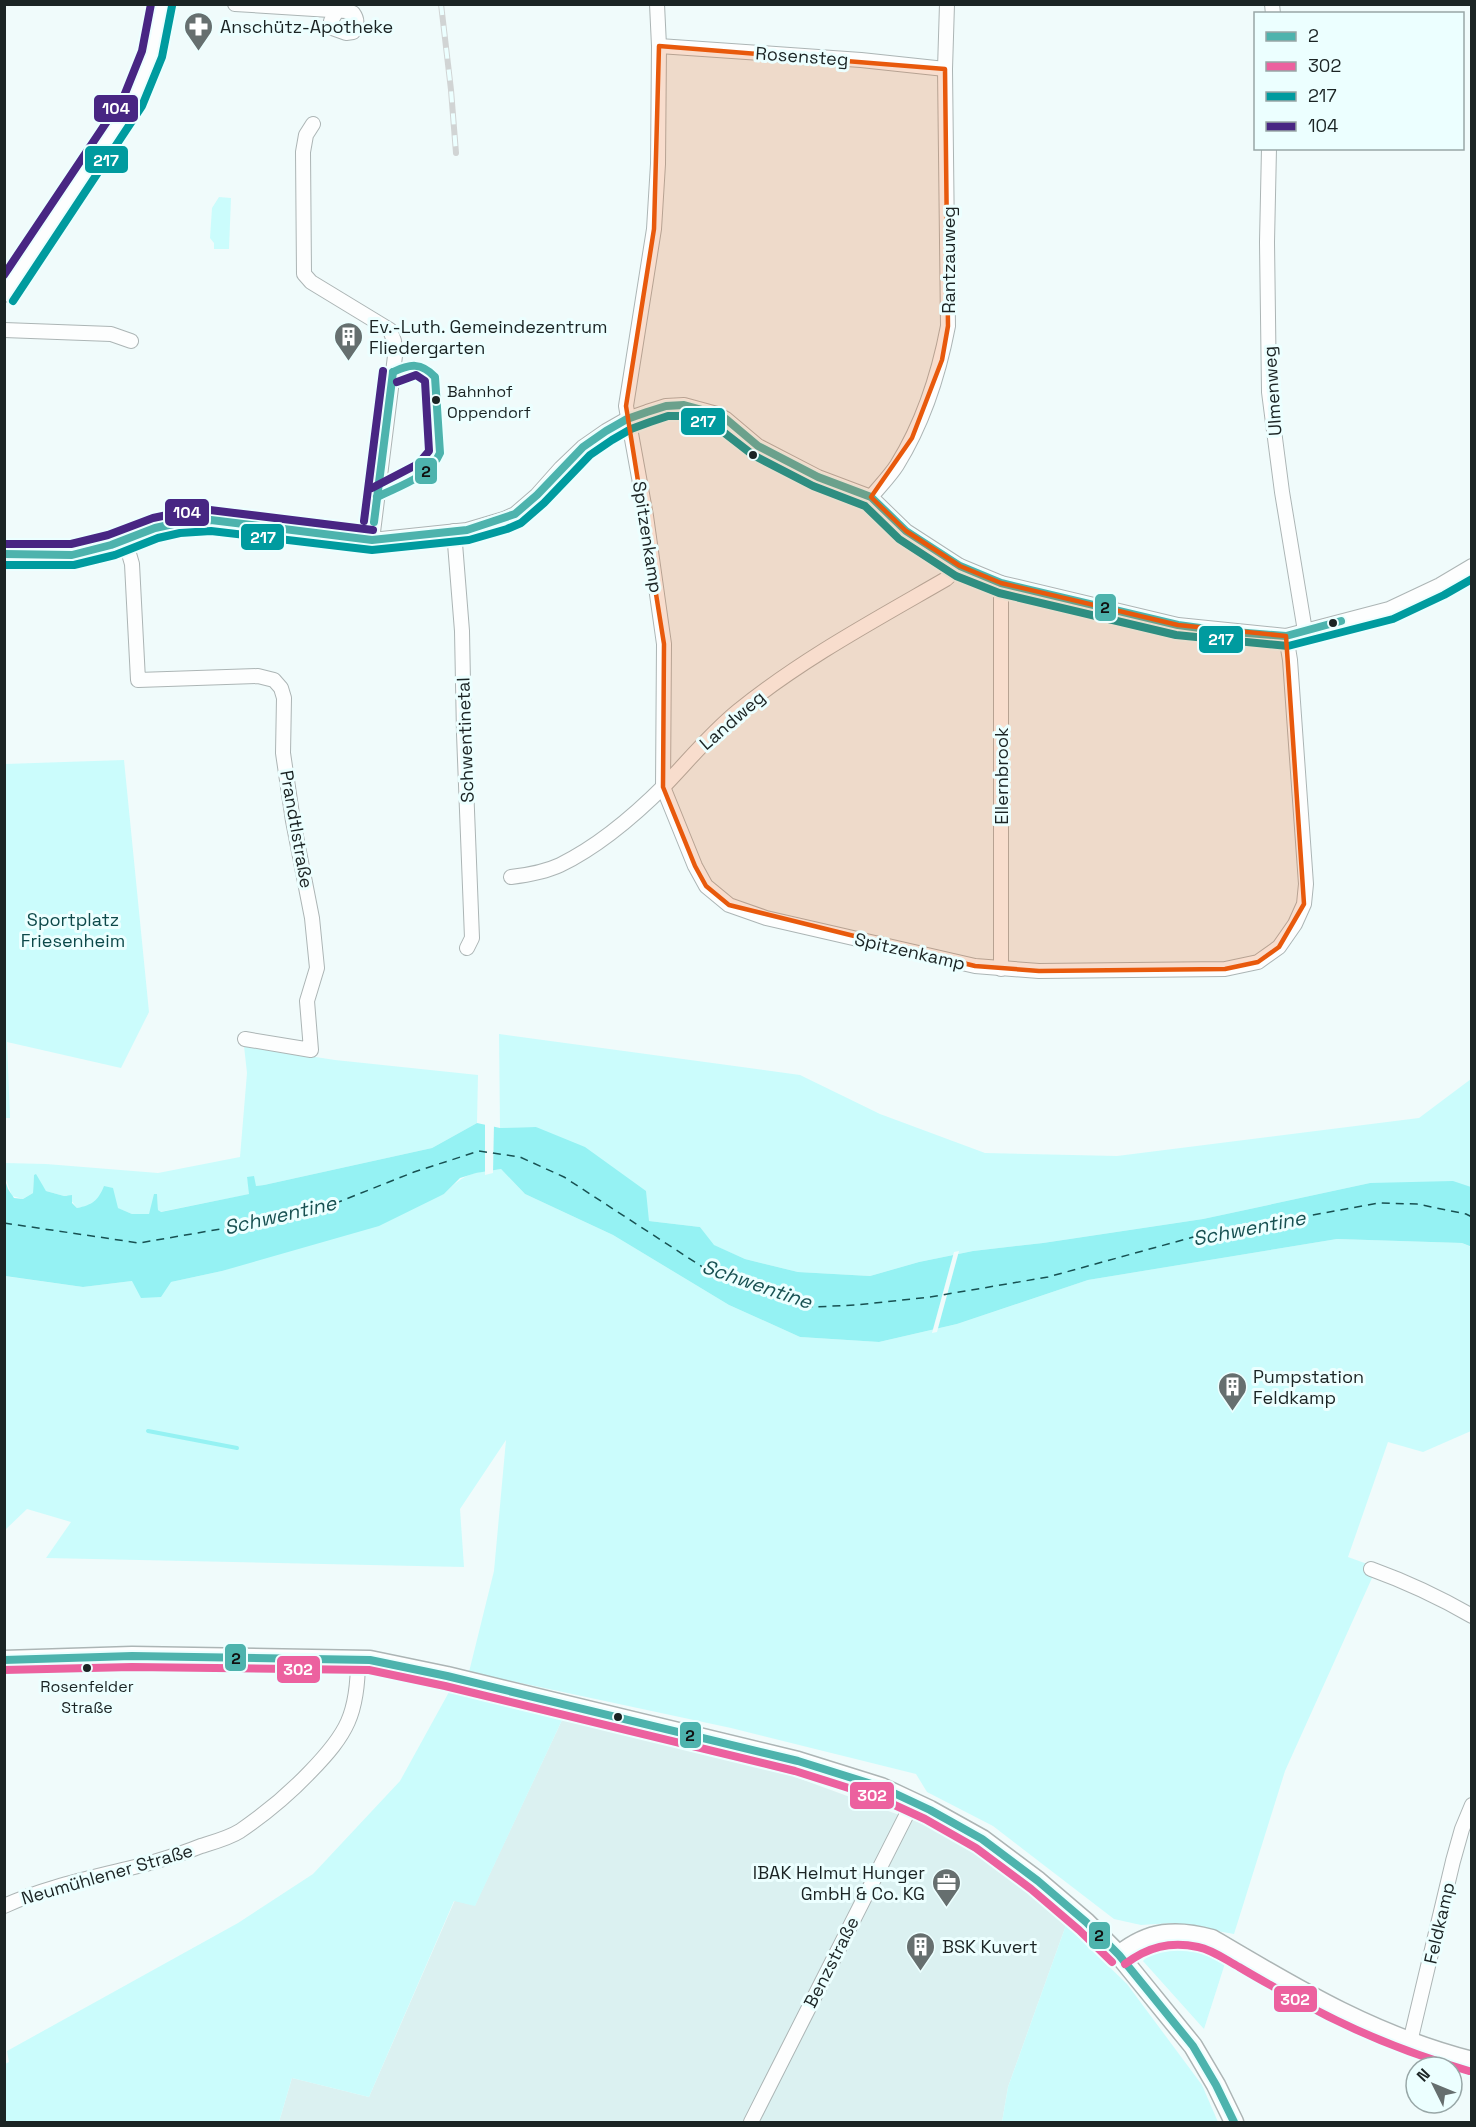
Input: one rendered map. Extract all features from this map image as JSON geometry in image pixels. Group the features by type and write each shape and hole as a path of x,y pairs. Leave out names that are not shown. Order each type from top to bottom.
{"main road":[{"path":"4,1660 132,1656 370,1660 798,1761 881,1787 982,1839 1038,1881 1086,1922 1119,1955 1192,2046 1216,2085 1234,2122"},
{"path":"1119,1955 1134,1943 1156,1935 1192,1934 1212,1939 1358,2022 1410,2042 1472,2061"}],"street":[{"path":"4,295 134,101 145,79 152,57 162,4"},
{"path":"235,4 337,11"},
{"name":"Spitzenkamp","path":"657,4 658,164 654,229 626,406 646,516 664,644 663,787 695,866 706,886 729,905 778,921 975,966 1039,971 1225,969 1258,962 1279,947 1295,924 1304,904 1306,884 1290,660 1286,636"},
{"name":"Rantzauweg","path":"871,497 896,467 912,438 942,360 948,326 945,69 947,4"},
{"name":"Rosensteg","path":"659,46 861,60 945,69"},
{"path":"313,124 306,135 303,152 304,274 311,282 390,330 394,341 395,356 375,539"},
{"name":"Ulmenweg","path":"1269,150 1267,242 1269,392 1282,492 1305,631"},
{"path":"4,330 111,334 131,341"},
{"path":"4,554 72,555 125,540 155,528 211,520 375,539 454,531 491,523 515,514 537,495 583,447 627,419 666,406 684,405 706,410 726,419 768,452 818,477 871,497 906,531 960,566 1001,583 1178,625 1286,636 1389,609 1440,585 1472,566"},
{"name":"Schwentinetal","path":"454,531 462,631 472,938 467,948"},
{"name":"Prandtlstraße","path":"125,540 132,564 138,680 258,676 274,680 281,688 284,698 283,753 293,821 312,918 317,968 307,1001 311,1050 245,1039"},
{"name":"Landweg","path":"511,877 558,866 604,839 663,787 712,734 766,690 846,637 946,579 960,566"},
{"name":"Ellernbrook","path":"1001,583 1001,969"},
{"path":"1371,1569 1411,1584 1472,1616"},
{"name":"Neumühlener Straße","path":"4,1906 39,1891 175,1857 238,1832 289,1794 333,1748 347,1725 356,1702 358,1659"},
{"name":"Benzstraße","path":"751,2122 913,1802"},
{"name":"Feldkamp","path":"1410,2042 1453,1862 1462,1829 1472,1805"}],"highlighted area":[{"path":"659,46 945,69 948,326 942,360 912,438 871,497 906,531 960,566 1001,583 1178,625 1286,636 1304,904 1279,947 1258,962 1225,969 1039,971 975,966 729,905 706,886 695,866 663,787 664,644 626,406 654,229"}],"shaded area":[{"path":"563,1718 768,1767 932,1827 987,1858 1066,1925 1008,2087 1002,2122 279,2122 292,2078 369,2097 455,1900 475,1905"}],"green space":[{"path":"219,197 231,198 229,249 214,249 214,243 210,238 212,208"},
{"name":"Sportplatz Friesenheim","path":"124,760 149,1012 121,1068 7,1042 10,1118 5,1118 5,764"},
{"path":"499,1034 800,1075 880,1114 985,1153 1117,1156 1419,1118 1471,1079 1471,1187 1370,1183 1203,1219 973,1251 919,1262 870,1276 798,1272 745,1259 713,1245 700,1227 649,1221 536,1127 500,1128"},
{"path":"244,1046 335,1060 478,1075 477,1123 432,1148 264,1185 256,1186 247,1177 250,1194 160,1212 157,1195 149,1214 132,1214 98,1200 89,1206 77,1208 67,1195 46,1191 34,1175 33,1193 23,1199 12,1196 5,1177 5,1163 158,1173 240,1157 247,1073"},
{"path":"501,1169 525,1194 613,1235 729,1305 800,1337 879,1342 957,1324 1088,1280 1337,1239 1462,1243 1471,1247 1471,1431 1423,1452 1388,1442 1348,1557 1370,1565 1372,1578 1285,1771 1234,1934 1172,1923 1141,1925 1114,1919 993,1826 927,1792 916,1774 731,1728 469,1672 494,1571 506,1440 460,1509 464,1567 46,1558 71,1522 27,1509 5,1530 4,1276 83,1287 132,1281 171,1282 222,1271 444,1194 464,1177"},
{"path":"449,1692 563,1718 475,1906 454,1901 369,2097 292,2078 279,2122 5,2122 5,2064 9,2062 7,2051 238,1923 313,1874 400,1781"},
{"path":"1066,1925 1127,1984 1202,2085 1218,2122 1002,2122 1008,2087"},
{"path":"1175,1939 1194,1939 1228,1954 1204,2029 1143,1961 1157,1946"}],"water":[{"name":"Schwentine","path":"477,1123 500,1128 536,1127 585,1147 646,1191 649,1221 700,1227 714,1245 745,1259 798,1272 870,1276 919,1262 973,1251 1203,1219 1370,1183 1453,1181 1471,1187 1472,1247 1462,1243 1337,1239 1088,1280 957,1324 879,1342 800,1337 729,1305 613,1235 525,1194 501,1169 460,1178 444,1194 379,1226 222,1271 171,1282 161,1297 141,1298 132,1281 83,1287 5,1276 4,1177 14,1198 23,1199 33,1193 34,1175 36,1174 46,1191 64,1196 72,1195 72,1203 77,1208 94,1202 104,1186 113,1188 118,1208 132,1214 149,1214 154,1194 157,1194 158,1210 161,1212 249,1194 247,1177 254,1176 256,1186 264,1185 432,1148"}],"pier":[{"path":"485,1122 494,1124 493,1173 485,1175"},
{"path":"959,1251 937,1332 932,1333 954,1252"}],"waterway":[{"path":"148,1431 237,1448"}],"ferry route":[{"path":"4,1223 139,1243 267,1221 331,1205 414,1172 479,1151 520,1157 564,1177 704,1268 781,1298 813,1307 930,1297 1048,1277 1197,1236 1379,1203 1417,1204 1472,1217"}],"railway":[{"path":"441,4 456,153"}],"transit line":[{"name":"104","path":"4,275 124,96 142,51 151,4"},
{"name":"217","path":"13,301 142,106 162,57 172,6"},
{"name":"2","path":"377,497 421,475 440,453 435,377 425,369 415,366 393,372"},
{"name":"104","path":"364,521 383,371"},
{"name":"2","path":"374,522 393,372"},
{"name":"104","path":"372,488 418,464 429,451 425,381 416,375 397,382"},
{"name":"2","path":"4,554 72,555 111,545 155,528 211,520 372,540 467,530 515,514 537,495 583,447 606,431 627,419 647,412 666,406 684,405 717,414 758,446 818,477 871,497 906,531 960,566 1001,583 1178,625 1222,631 1286,636 1341,621"},
{"name":"217","path":"4,565 74,565 115,555 158,538 180,533 211,531 372,550 469,540 521,523 544,503 590,455 612,440 631,429 650,422 668,416 683,416 713,424 753,455 813,486 865,506 899,539 956,576 999,593 1176,635 1288,646 1393,619 1472,579"},
{"name":"104","path":"4,544 71,544 108,535 153,518 210,510 373,530"},
{"name":"2","path":"4,1660 132,1656 370,1660 447,1676 798,1761 881,1787 930,1810 982,1839 1038,1881 1086,1922 1119,1955 1193,2046 1234,2122"},
{"name":"302","path":"4,1670 132,1667 369,1670 445,1686 795,1771 877,1797 925,1819 976,1848 1031,1889 1112,1962"},
{"name":"302","path":"1125,1964 1142,1953 1169,1945 1204,1948 1319,2012 1361,2032 1469,2071"}],"place":[{"name":"Anschütz-Apotheke","path":"199,52"},
{"name":"Ev.-Luth. Gemeindezentrum Fliedergarten","path":"348,362"},
{"name":"Bahnhof Oppendorf","path":"436,400"},
{"name":"Pumpstation Feldkamp","path":"1232,1412"},
{"name":"Rosenfelder Straße","path":"87,1668"},
{"name":"IBAK Helmut Hunger GmbH & Co. KG","path":"946,1908"},
{"name":"BSK Kuvert","path":"921,1972"}]}
